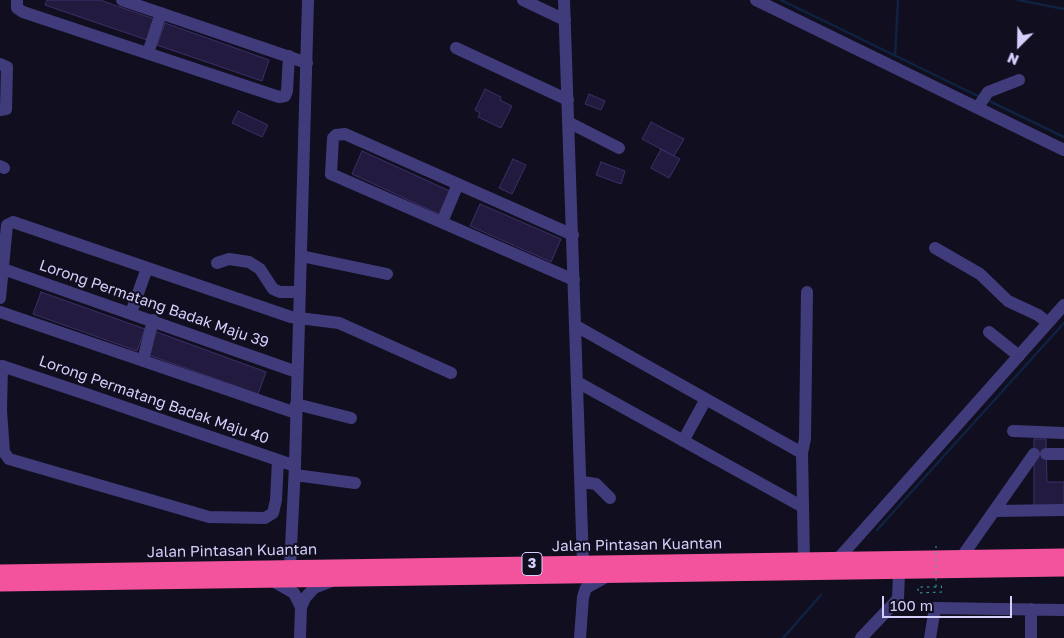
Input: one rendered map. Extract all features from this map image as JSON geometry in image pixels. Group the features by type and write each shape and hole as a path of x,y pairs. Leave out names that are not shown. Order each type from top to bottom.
{"highway":[{"name":"Jalan Pintasan Kuantan","path":"0,572 1064,556"},
{"name":"Jalan Pintasan Kuantan","path":"0,584 561,576 899,578 1064,570"}],"street":[{"path":"17,0 17,8 23,12 279,97 285,96 287,91 288,56"},
{"path":"122,0 307,63"},
{"path":"290,567 300,407 297,372 308,0"},
{"path":"523,0 565,20"},
{"path":"564,0 582,482 583,563"},
{"path":"756,0 773,4 982,101 1064,150"},
{"path":"148,53 161,13"},
{"path":"456,48 568,100"},
{"path":"0,110 6,109 4,65"},
{"path":"982,101 1019,80"},
{"path":"568,122 619,148"},
{"path":"573,235 345,134 336,135 332,138 331,174 574,280"},
{"path":"442,222 458,184"},
{"path":"0,298 7,226 13,222 299,319 339,323 352,327 415,358 451,373"},
{"path":"935,248 980,274 1008,301 1038,315 1048,323"},
{"path":"301,256 387,274"},
{"path":"217,263 229,259 249,262 260,269 273,289 280,292 299,292"},
{"name":"Lorong Permatang Badak Maju 39","path":"2,268 297,372"},
{"path":"131,312 147,268"},
{"path":"804,560 802,453 805,438 807,292"},
{"path":"837,560 1064,305"},
{"path":"0,312 143,360 300,407 351,418"},
{"path":"143,360 153,320"},
{"path":"576,326 802,453"},
{"path":"989,332 1019,356"},
{"name":"Lorong Permatang Badak Maju 40","path":"1,412 2,366 278,460 295,470 355,483"},
{"path":"578,383 803,507"},
{"path":"683,441 706,399"},
{"path":"1,412 4,452 9,459 209,517 265,518 273,513 276,500 278,460"},
{"path":"1013,432 1064,433"},
{"path":"961,558 1040,454 1064,454"},
{"path":"582,482 596,484 610,498"},
{"path":"995,511 1064,510"},
{"path":"561,576 577,584 583,597"},
{"path":"580,638 583,597 591,584 608,576"},
{"path":"861,638 898,599 899,578"},
{"path":"271,580 294,593 301,607"},
{"path":"300,638 301,607 308,593 314,588 337,580"},
{"path":"930,638 935,608 1064,610"},
{"path":"1031,609 1031,638"}],"path":[{"path":"899,578 942,583 942,592 918,592 918,587 936,587 936,546"}],"building":[{"path":"47,0 100,0 157,20 150,41 45,5"},
{"path":"165,23 269,60 262,81 157,45"},
{"path":"485,89 501,97 500,100 512,106 501,128 478,117 480,113 475,110"},
{"path":"589,94 605,101 601,110 585,104"},
{"path":"238,111 268,125 262,137 232,123"},
{"path":"651,122 684,139 674,156 642,139"},
{"path":"661,149 680,159 669,178 651,168"},
{"path":"362,151 452,192 441,215 352,174"},
{"path":"513,159 526,165 512,194 499,188"},
{"path":"601,162 625,171 621,184 596,175"},
{"path":"480,204 561,239 551,262 470,226"},
{"path":"41,292 145,329 137,351 33,314"},
{"path":"154,331 266,372 258,394 146,354"},
{"path":"1034,439 1046,439 1047,482 1064,482 1064,508 1034,508"}],"waterway":[{"path":"781,0 980,97"},
{"path":"895,56 898,0"},
{"path":"1018,0 1064,9"},
{"path":"987,100 1064,137"},
{"path":"877,530 1064,323"},
{"path":"783,638 821,595"}]}
